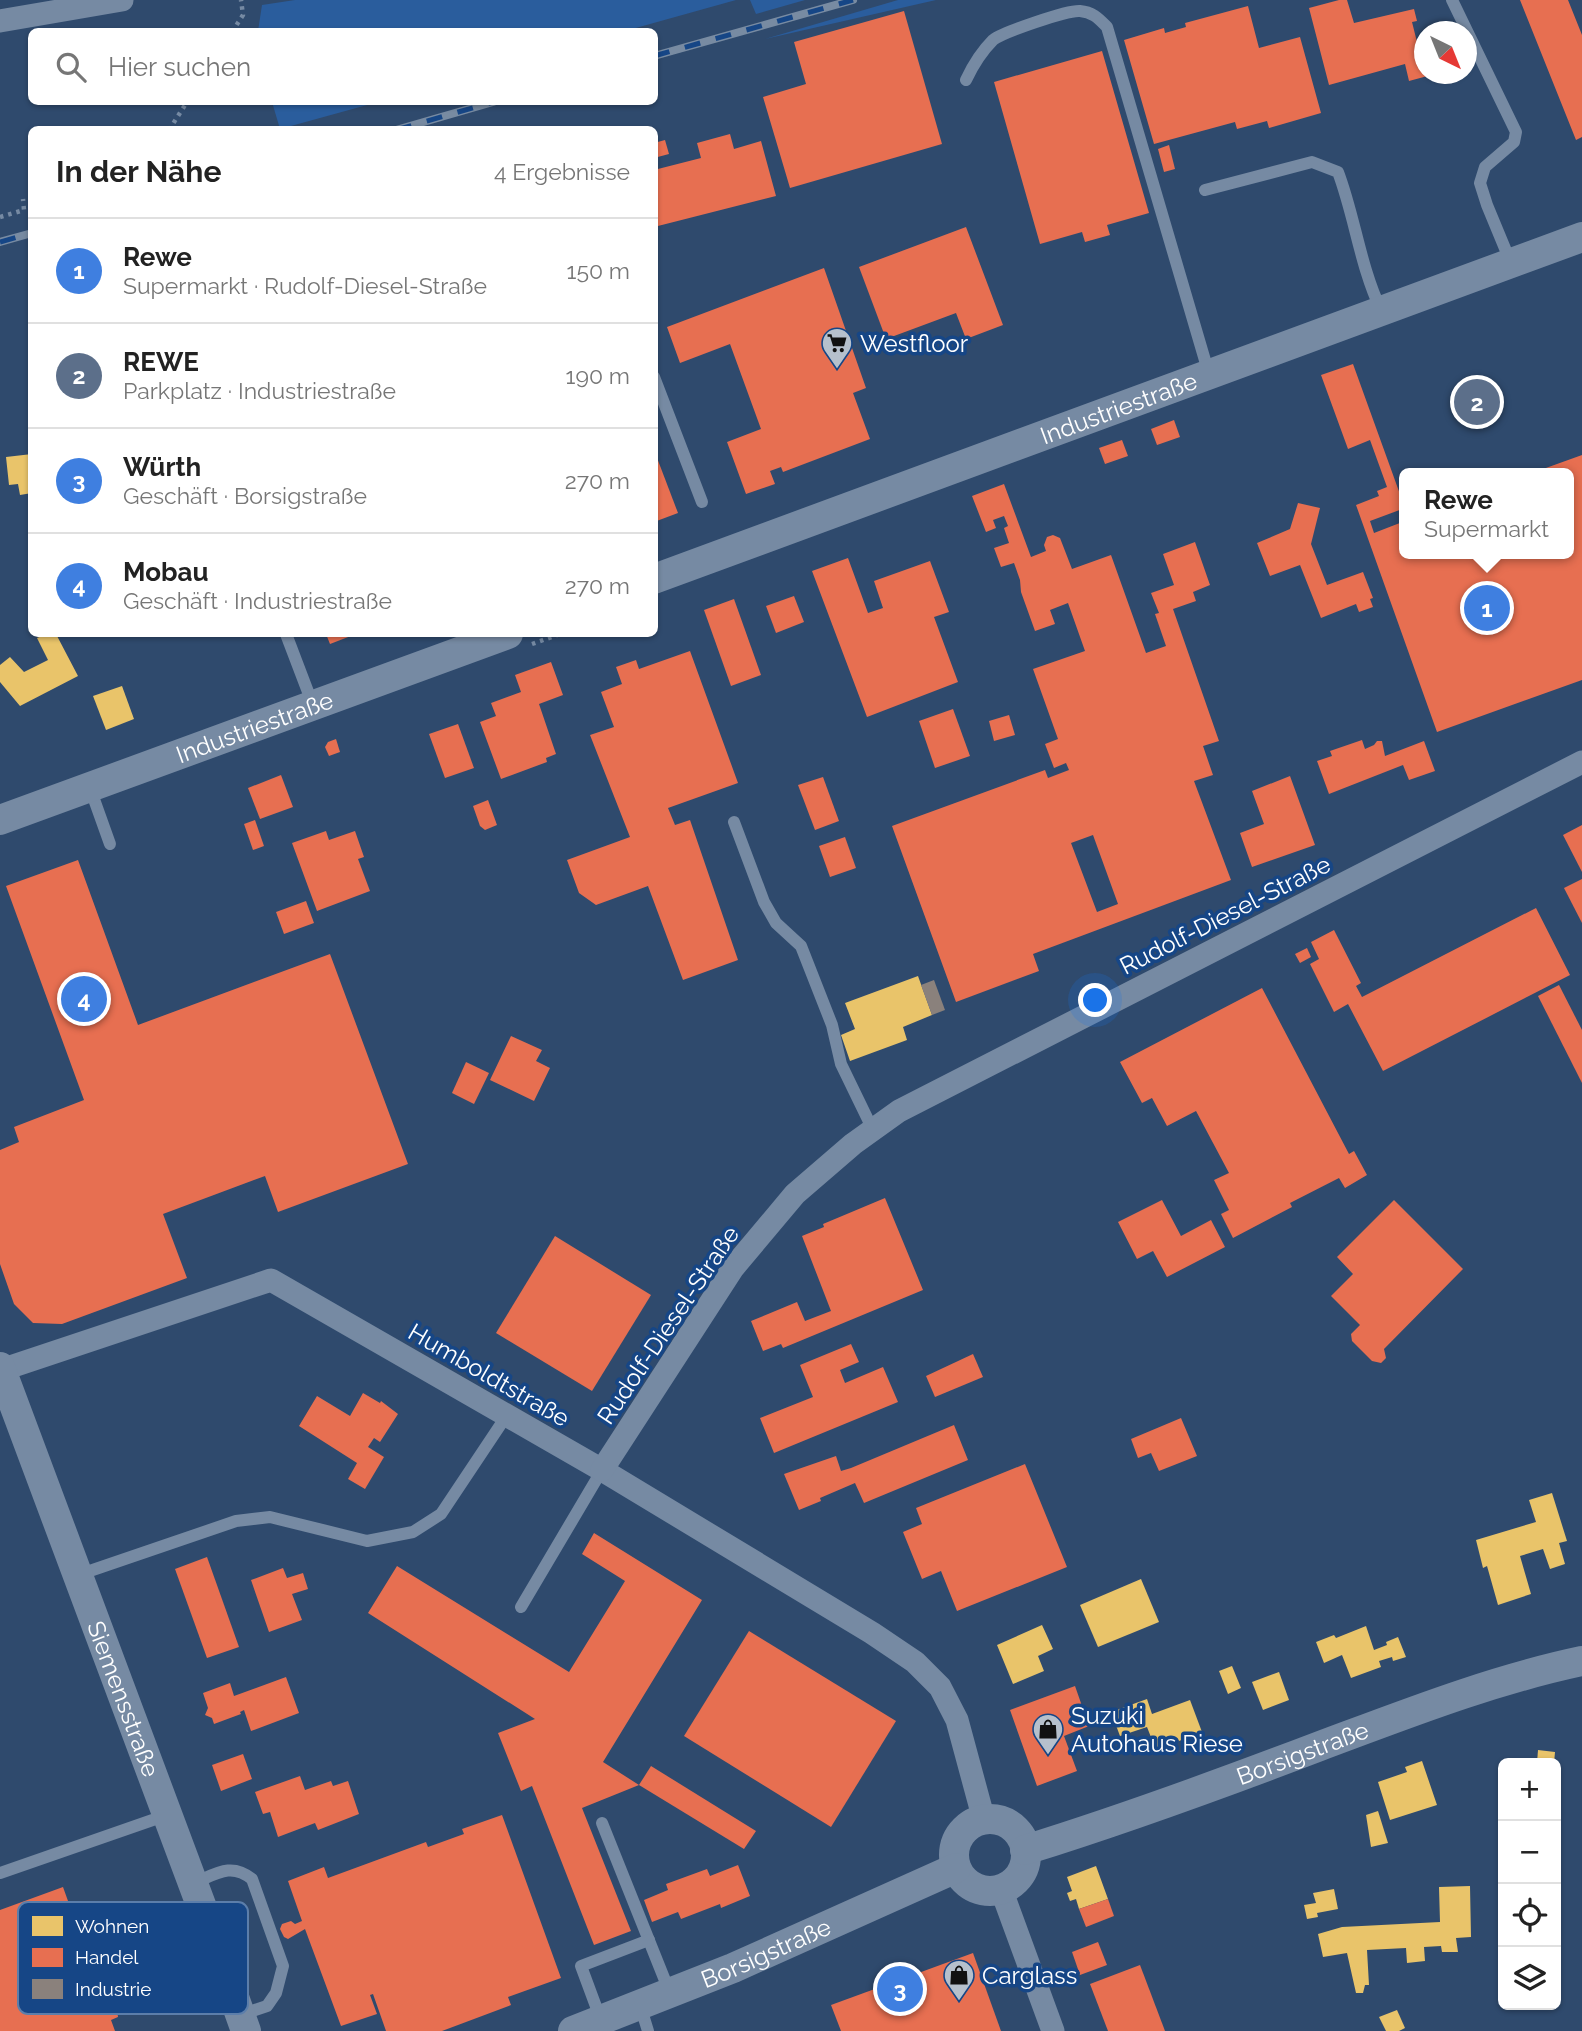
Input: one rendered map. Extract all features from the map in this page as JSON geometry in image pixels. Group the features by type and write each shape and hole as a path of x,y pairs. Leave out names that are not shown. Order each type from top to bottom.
{"street":[{"path":"0,21 122,0"},
{"name":"Industriestraße","path":"658,578 1582,237"},
{"name":"Industriestraße","path":"0,820 500,637"},
{"name":"Rudolf-Diesel-Straße","path":"602,1470 733,1268 795,1195 853,1144 899,1111 1582,762"},
{"name":"Humboldtstraße","path":"1,1368 271,1280 602,1470 872,1633 915,1662 940,1687 957,1720 984,1820"},
{"name":"Siemensstraße","path":"1,1368 200,1902"},
{"name":"Borsigstraße","path":"1025,1850 1105,1825 1452,1697 1582,1661"},
{"path":"984,1820 1006,1823 1021,1839 1025,1850 1025,1862 1020,1874 1012,1883 1001,1889 990,1891 970,1885 956,1868 955,1847 959,1838 965,1829 984,1820"},
{"name":"Borsigstraße","path":"573,2031 601,2020 644,2018 670,1993 733,1968 956,1868"},
{"path":"1001,1889 1053,2031"}],"lane":[{"path":"1452,0 1516,132 1514,142 1485,167 1480,183 1511,263"},
{"path":"966,80 977,58 995,38 1019,27 1078,11 1095,15 1107,27 1209,374"},
{"path":"1205,190 1312,162 1338,172 1362,258 1381,311"},
{"path":"658,387 702,502"},
{"path":"287,637 313,705"},
{"path":"89,787 110,844"},
{"path":"734,822 764,902 776,923 802,946 832,1025 841,1064 873,1130"},
{"path":"78,1575 236,1521 271,1517 368,1541 413,1532 441,1514 508,1415"},
{"path":"520,1607 602,1470"},
{"path":"0,1873 168,1815"},
{"path":"602,1823 670,1993"},
{"path":"193,1883 228,1870 242,1871 252,1878 279,1951 283,1966 276,1993 267,2006 243,2023"},
{"path":"601,2020 581,1966 649,1940"}],"path":[{"path":"235,28 243,15 241,0"},
{"path":"172,126 185,105"},
{"path":"0,217 24,210 23,199"}],"shaded area":[{"path":"295,0 736,0 636,28 258,28 262,5"},
{"path":"750,0 805,0 756,14"},
{"path":"898,0 936,0 765,39"},
{"path":"273,105 367,105 291,126 279,126"}],"building: Wohnen":[{"path":"28,454 28,494 20,495 18,484 9,485 6,457"},
{"path":"58,637 78,676 20,706 0,682 0,665 10,657 24,672 48,660 37,638"},
{"path":"122,686 134,719 106,730 93,696"},
{"path":"918,976 932,1015 903,1027 907,1040 850,1061 841,1035 855,1029 845,1003"},
{"path":"1552,1493 1567,1541 1559,1543 1565,1564 1550,1569 1543,1549 1520,1556 1531,1594 1498,1605 1487,1566 1483,1568 1476,1540 1536,1522 1529,1500"},
{"path":"1141,1579 1159,1622 1098,1647 1080,1605"},
{"path":"1042,1625 1053,1649 1038,1656 1044,1671 1013,1684 997,1645"},
{"path":"1366,1626 1374,1650 1398,1637 1406,1657 1379,1661 1381,1667 1351,1678 1342,1655 1324,1663 1316,1642 1334,1635 1336,1638"},
{"path":"1232,1666 1241,1688 1228,1694 1219,1671"},
{"path":"1279,1672 1289,1700 1263,1710 1252,1682"},
{"path":"1147,1699 1152,1714 1190,1700 1202,1732 1156,1750 1147,1727 1120,1736 1111,1712"},
{"path":"1538,1750 1555,1752 1554,1758 1537,1758"},
{"path":"1422,1761 1437,1805 1390,1820 1378,1782 1407,1772 1405,1767"},
{"path":"1378,1811 1388,1843 1371,1847 1366,1815"},
{"path":"1096,1866 1108,1899 1079,1909 1076,1899 1070,1901 1067,1893 1072,1891 1067,1877"},
{"path":"1470,1886 1471,1937 1456,1938 1458,1952 1442,1952 1441,1946 1424,1947 1425,1961 1407,1963 1406,1948 1367,1950 1369,1985 1365,1985 1363,1993 1356,1993 1347,1953 1323,1957 1318,1934 1342,1927 1440,1922 1439,1887"},
{"path":"1334,1889 1338,1909 1317,1913 1318,1917 1307,1919 1304,1905 1316,1903 1313,1893"},
{"path":"1397,2010 1405,2028 1386,2031 1379,2017"}],"building: Handel":[{"path":"1347,0 1354,23 1414,9 1417,21 1412,22 1414,80 1409,81 1405,64 1329,85 1309,8"},
{"path":"1520,0 1568,0 1582,35 1582,137 1576,140"},
{"path":"1248,6 1259,48 1300,37 1321,113 1269,128 1267,121 1237,129 1235,122 1154,144 1124,40 1164,28 1165,33 1186,27 1185,23"},
{"path":"904,11 942,144 790,188 763,97 806,84 794,42"},
{"path":"1102,51 1149,213 1107,225 1110,235 1085,242 1082,232 1040,244 994,82"},
{"path":"730,134 734,149 761,141 776,196 658,226 658,169 701,158 697,143"},
{"path":"665,140 669,154 658,157 658,142"},
{"path":"1169,145 1175,169 1164,172 1158,149"},
{"path":"966,227 1003,325 966,339 956,313 886,339 859,267"},
{"path":"824,268 866,388 853,393 870,439 783,472 781,467 770,471 775,484 746,494 727,442 761,429 730,344 680,363 667,327"},
{"path":"1353,364 1399,491 1399,510 1370,521 1374,533 1399,523 1399,559 1574,559 1574,468 1546,468 1582,455 1582,680 1437,732 1356,505 1379,496 1377,491 1387,487 1370,440 1348,449 1321,375"},
{"path":"1174,420 1180,437 1157,445 1151,429"},
{"path":"1122,440 1128,456 1105,464 1099,448"},
{"path":"658,460 678,513 658,520"},
{"path":"1004,484 1031,557 1046,551 1044,545 1047,537 1053,535 1060,538 1072,569 1111,555 1146,653 1166,646 1155,614 1159,613 1151,593 1174,585 1163,554 1195,542 1210,585 1193,592 1196,601 1173,609 1219,741 1203,746 1213,775 1194,781 1231,880 1033,954 1039,971 956,1002 892,826 1045,770 1048,778 1069,770 1066,763 1054,768 1045,744 1058,739 1033,669 1085,651 1068,603 1050,610 1055,624 1035,631 1014,563 1001,567 994,548 1009,543 1004,528 1008,526 1004,516 993,520 996,528 986,532 972,496","holes":["1093,835 1118,904 1097,912 1071,843"]},
{"path":"1298,503 1320,508 1311,544 1327,585 1363,572 1373,598 1370,599 1373,607 1359,612 1356,604 1321,618 1300,565 1270,576 1257,543 1290,529"},
{"path":"848,558 868,613 883,608 874,581 930,561 949,612 934,617 958,682 867,717 812,571"},
{"path":"794,596 804,622 776,633 766,606"},
{"path":"734,599 761,675 731,686 704,610"},
{"path":"327,637 348,637 330,644"},
{"path":"690,651 738,783 668,808 675,825 690,820 738,960 683,980 648,886 596,905 579,893 567,860 630,837 590,735 614,727 601,692 622,684 616,667 636,660 639,669"},
{"path":"551,662 563,695 539,704 556,754 546,758 547,762 501,779 480,722 496,716 491,703 521,692 515,675"},
{"path":"953,709 970,756 935,768 919,721"},
{"path":"1009,715 1015,735 994,741 989,721"},
{"path":"458,724 474,768 445,778 429,734"},
{"path":"336,739 340,752 329,756 325,747 328,742"},
{"path":"1362,740 1365,749 1377,741 1382,741 1385,756 1424,741 1435,771 1409,780 1403,765 1329,794 1317,761 1332,756 1330,751"},
{"path":"281,775 293,807 260,819 248,788"},
{"path":"1290,776 1315,845 1252,867 1240,833 1264,824 1252,791"},
{"path":"823,777 839,821 815,830 798,785"},
{"path":"488,800 497,825 485,830 480,826 473,806"},
{"path":"255,820 264,846 253,850 244,824"},
{"path":"1582,825 1582,872 1563,835"},
{"path":"326,831 329,840 355,831 364,857 358,859 370,891 317,911 292,843"},
{"path":"845,837 856,868 830,877 819,846"},
{"path":"78,860 138,1025 330,954 408,1164 278,1212 265,1176 163,1214 187,1278 62,1324 33,1323 14,1304 0,1264 0,1150 19,1142 14,1127 84,1100 6,886"},
{"path":"1582,879 1582,923 1564,888"},
{"path":"306,901 314,923 284,934 276,912"},
{"path":"1536,908 1570,975 1383,1071 1348,1004 1334,1012 1310,964 1319,959 1311,942 1334,930 1361,983 1356,986 1362,997"},
{"path":"1307,948 1311,957 1300,963 1295,954"},
{"path":"1559,985 1582,1030 1582,1083 1538,996"},
{"path":"1262,988 1349,1154 1354,1151 1367,1175 1345,1188 1339,1178 1290,1203 1292,1207 1233,1238 1221,1214 1229,1210 1214,1180 1229,1173 1196,1111 1167,1126 1152,1098 1142,1103 1120,1062"},
{"path":"511,1036 542,1050 536,1061 550,1068 534,1101 490,1080"},
{"path":"466,1062 489,1073 474,1104 452,1093"},
{"path":"885,1198 923,1290 783,1348 781,1344 763,1351 751,1321 797,1302 805,1321 831,1311 802,1236 824,1227 823,1224"},
{"path":"1162,1200 1181,1236 1211,1220 1225,1247 1167,1277 1153,1251 1137,1259 1118,1222"},
{"path":"1394,1200 1463,1269 1384,1349 1386,1358 1381,1363 1372,1361 1352,1341 1351,1334 1360,1325 1331,1296 1353,1274 1337,1257"},
{"path":"555,1236 651,1295 592,1391 496,1333"},
{"path":"851,1344 859,1362 840,1370 845,1383 883,1367 898,1402 774,1453 760,1418 813,1397 800,1365"},
{"path":"973,1354 983,1377 935,1397 926,1376"},
{"path":"363,1393 380,1403 381,1401 398,1414 380,1442 374,1438 368,1447 384,1457 365,1489 348,1479 357,1463 299,1426 317,1396 350,1416"},
{"path":"1181,1418 1197,1456 1159,1471 1151,1453 1138,1458 1131,1439"},
{"path":"954,1425 968,1460 864,1503 855,1483 799,1510 784,1474 836,1456 841,1471"},
{"path":"1025,1464 1067,1567 957,1611 941,1571 922,1579 903,1532 922,1524 916,1508"},
{"path":"594,1533 702,1600 603,1762 639,1785 582,1808 631,1931 594,1945 532,1786 521,1791 498,1733 535,1719 368,1613 397,1566 569,1672 625,1581 582,1554"},
{"path":"207,1557 239,1647 207,1658 175,1569"},
{"path":"283,1568 287,1578 303,1573 308,1589 292,1594 302,1620 269,1632 251,1580"},
{"path":"749,1631 896,1721 831,1827 684,1736"},
{"path":"286,1677 299,1713 251,1731 244,1710 241,1714 214,1724 212,1718 205,1715 208,1708 203,1693 230,1683 234,1696"},
{"path":"1075,1686 1089,1726 1064,1736 1077,1771 1037,1786 1010,1710"},
{"path":"243,1754 252,1779 221,1791 212,1765"},
{"path":"651,1766 756,1831 744,1849 639,1785"},
{"path":"300,1776 305,1790 331,1781 333,1786 348,1781 359,1814 318,1830 315,1823 278,1837 270,1812 263,1814 255,1792"},
{"path":"502,1815 561,1978 508,1997 511,2005 442,2031 386,2031 373,1994 370,1995 377,2014 341,2026 305,1929 288,1939 280,1929 282,1924 302,1921 288,1881 324,1867 328,1878 426,1842 428,1847 464,1834 462,1829"},
{"path":"738,1865 750,1896 721,1908 720,1904 681,1919 678,1912 652,1922 644,1900 668,1890 666,1884 707,1869 710,1876"},
{"path":"63,1887 68,1902 22,1902"},
{"path":"1108,1899 1114,1916 1086,1927 1079,1909"},
{"path":"18,1903 18,2014 118,2014 118,2017 111,2020 115,2031 0,2031 0,1910"},
{"path":"1098,1942 1107,1965 1080,1975 1072,1952"},
{"path":"973,1953 1001,2031 841,2031 831,2005"},
{"path":"1140,1965 1165,2031 1108,2031 1090,1984"}],"building: Industrie":[{"path":"934,980 945,1010 932,1015 921,985"}],"railway":[{"path":"658,55 853,0"},
{"path":"410,126 483,105"},
{"path":"0,242 28,234"}],"place":[{"name":"Westfloor","path":"837,370"},
{"name":"REWE","path":"1477,402"},
{"name":"Rewe","path":"1487,608"},
{"name":"Mobau","path":"84,999"},
{"name":"Suzuki Autohaus Riese","path":"1048,1756"},
{"name":"Würth","path":"900,1989"},
{"name":"Carglass","path":"959,2002"}]}
